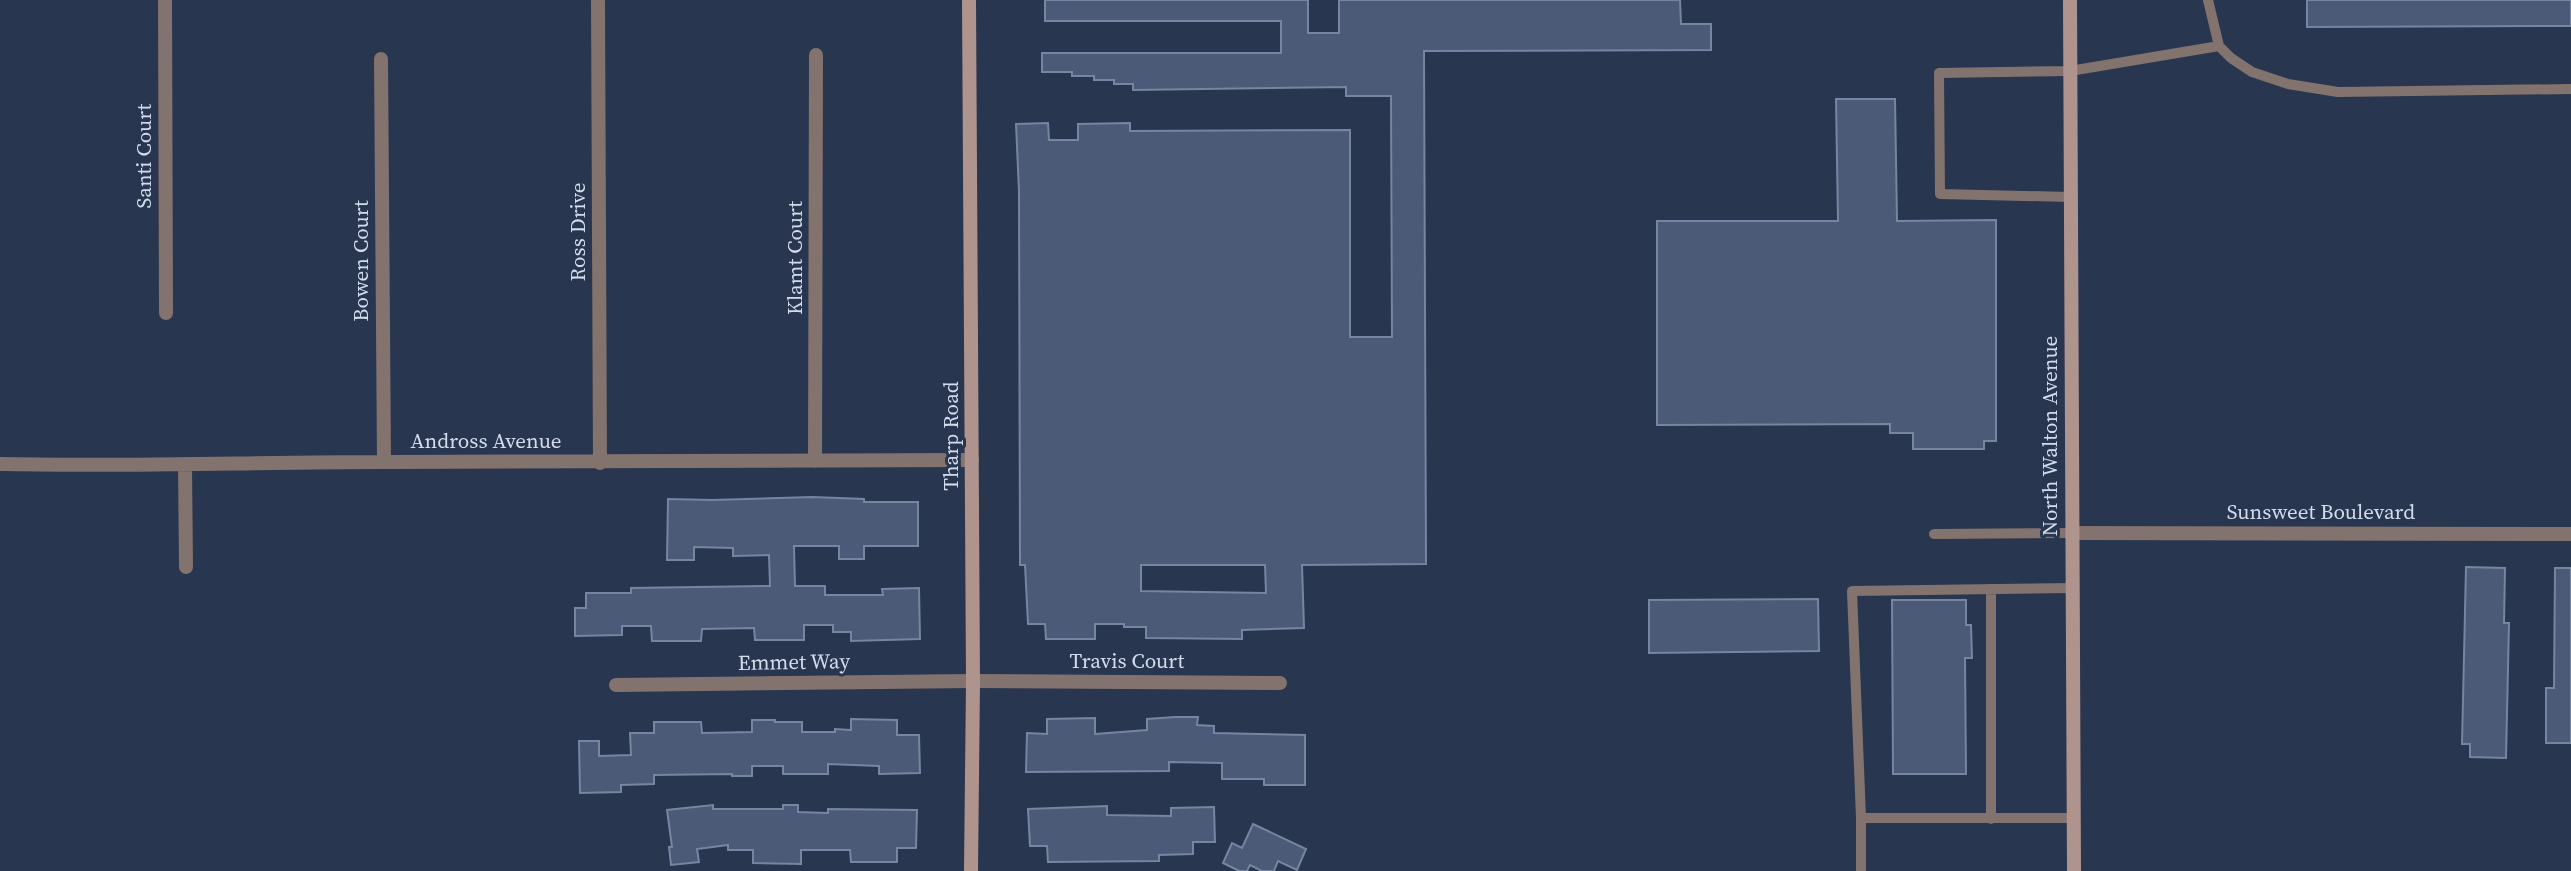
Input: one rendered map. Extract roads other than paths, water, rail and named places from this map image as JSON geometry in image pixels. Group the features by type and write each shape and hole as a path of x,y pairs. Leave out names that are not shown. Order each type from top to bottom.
{"main road":[{"name":"Tharp Road","path":"970,0 973,681 971,871"},
{"name":"North Walton Avenue","path":"2070,0 2074,871"}],"street":[{"name":"Santi Court","path":"165,0 166,313"},
{"name":"Ross Drive","path":"598,0 600,463"},
{"name":"Klamt Court","path":"816,55 816,461"},
{"name":"Bowen Court","path":"381,59 384,462"},
{"name":"Andross Avenue","path":"0,464 185,466 384,462 972,460"},
{"path":"185,466 186,567"},
{"name":"Sunsweet Boulevard","path":"2071,533 2571,534"},
{"name":"Travis Court","path":"973,681 1280,683"},
{"name":"Emmet Way","path":"616,685 973,681"}],"lane":[{"path":"2208,0 2219,46 2231,58 2252,72 2310,89 2338,92 2571,89"},
{"path":"2070,197 1940,194 1939,73 2070,71 2219,46"},
{"path":"1934,534 2071,533"},
{"path":"1861,871 1852,591 2072,588"},
{"path":"1991,589 1991,819"},
{"path":"1861,818 2073,818"}]}
